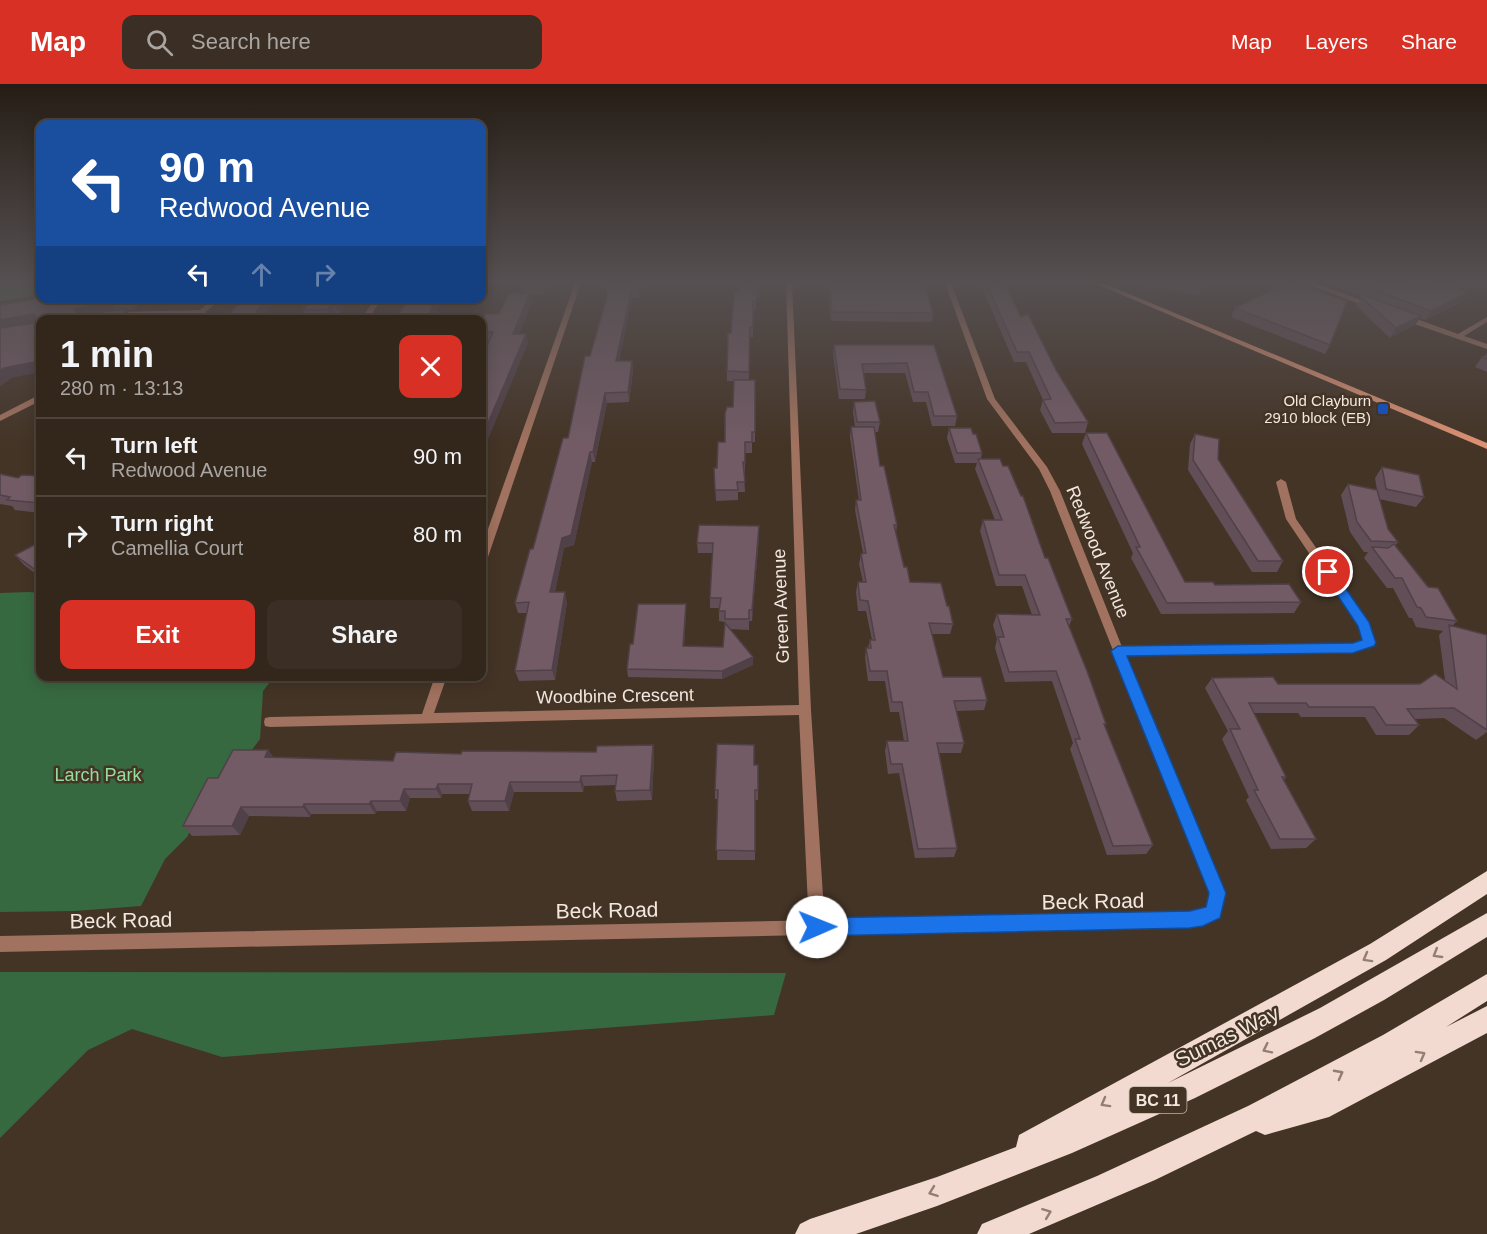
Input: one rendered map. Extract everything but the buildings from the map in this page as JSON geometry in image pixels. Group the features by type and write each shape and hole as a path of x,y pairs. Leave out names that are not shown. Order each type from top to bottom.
{"highway":[{"path":"966,1180 1378,952 1487,881"},
{"name":"Sumas Way","path":"810,1234 966,1180 1099,1128 1307,1029 1487,924"},
{"path":"992,1234 1073,1203 1231,1130 1342,1073 1432,1022 1487,986"},
{"path":"1231,1130 1319,1107 1487,1018"}],"main road":[{"path":"1225,337 1487,446"}],"street":[{"path":"486,548 559,337"},
{"name":"Green Avenue","path":"791,337 805,710 817,927"},
{"name":"Redwood Avenue","path":"968,337 991,399 1044,469 1056,491 1118,651 1217,893 1213,912"},
{"path":"1458,337 1487,347"},
{"path":"0,418 36,400"},
{"path":"1118,651 1353,648 1369,643 1364,625 1291,519 1281,482"},
{"path":"426,719 439,681"},
{"name":"Woodbine Crescent","path":"270,722 805,710"},
{"name":"Beck Road","path":"0,944 1190,920 1203,918 1213,912"}],"green space":[{"name":"Larch Park","path":"0,593 36,593 36,681 271,681 263,691 260,739 248,755 224,766 187,837 165,859 141,906 75,911 0,912"},
{"path":"0,972 786,973 774,1015 222,1057 132,1029 88,1050 0,1138"}],"place":[{"name":"Old Clayburn 2910 block (EB)","path":"1383,409"}],"route":[{"path":"817,927 1190,920 1203,918 1213,912 1217,893 1118,651 1353,648 1369,643 1364,625 1328,572"}]}
